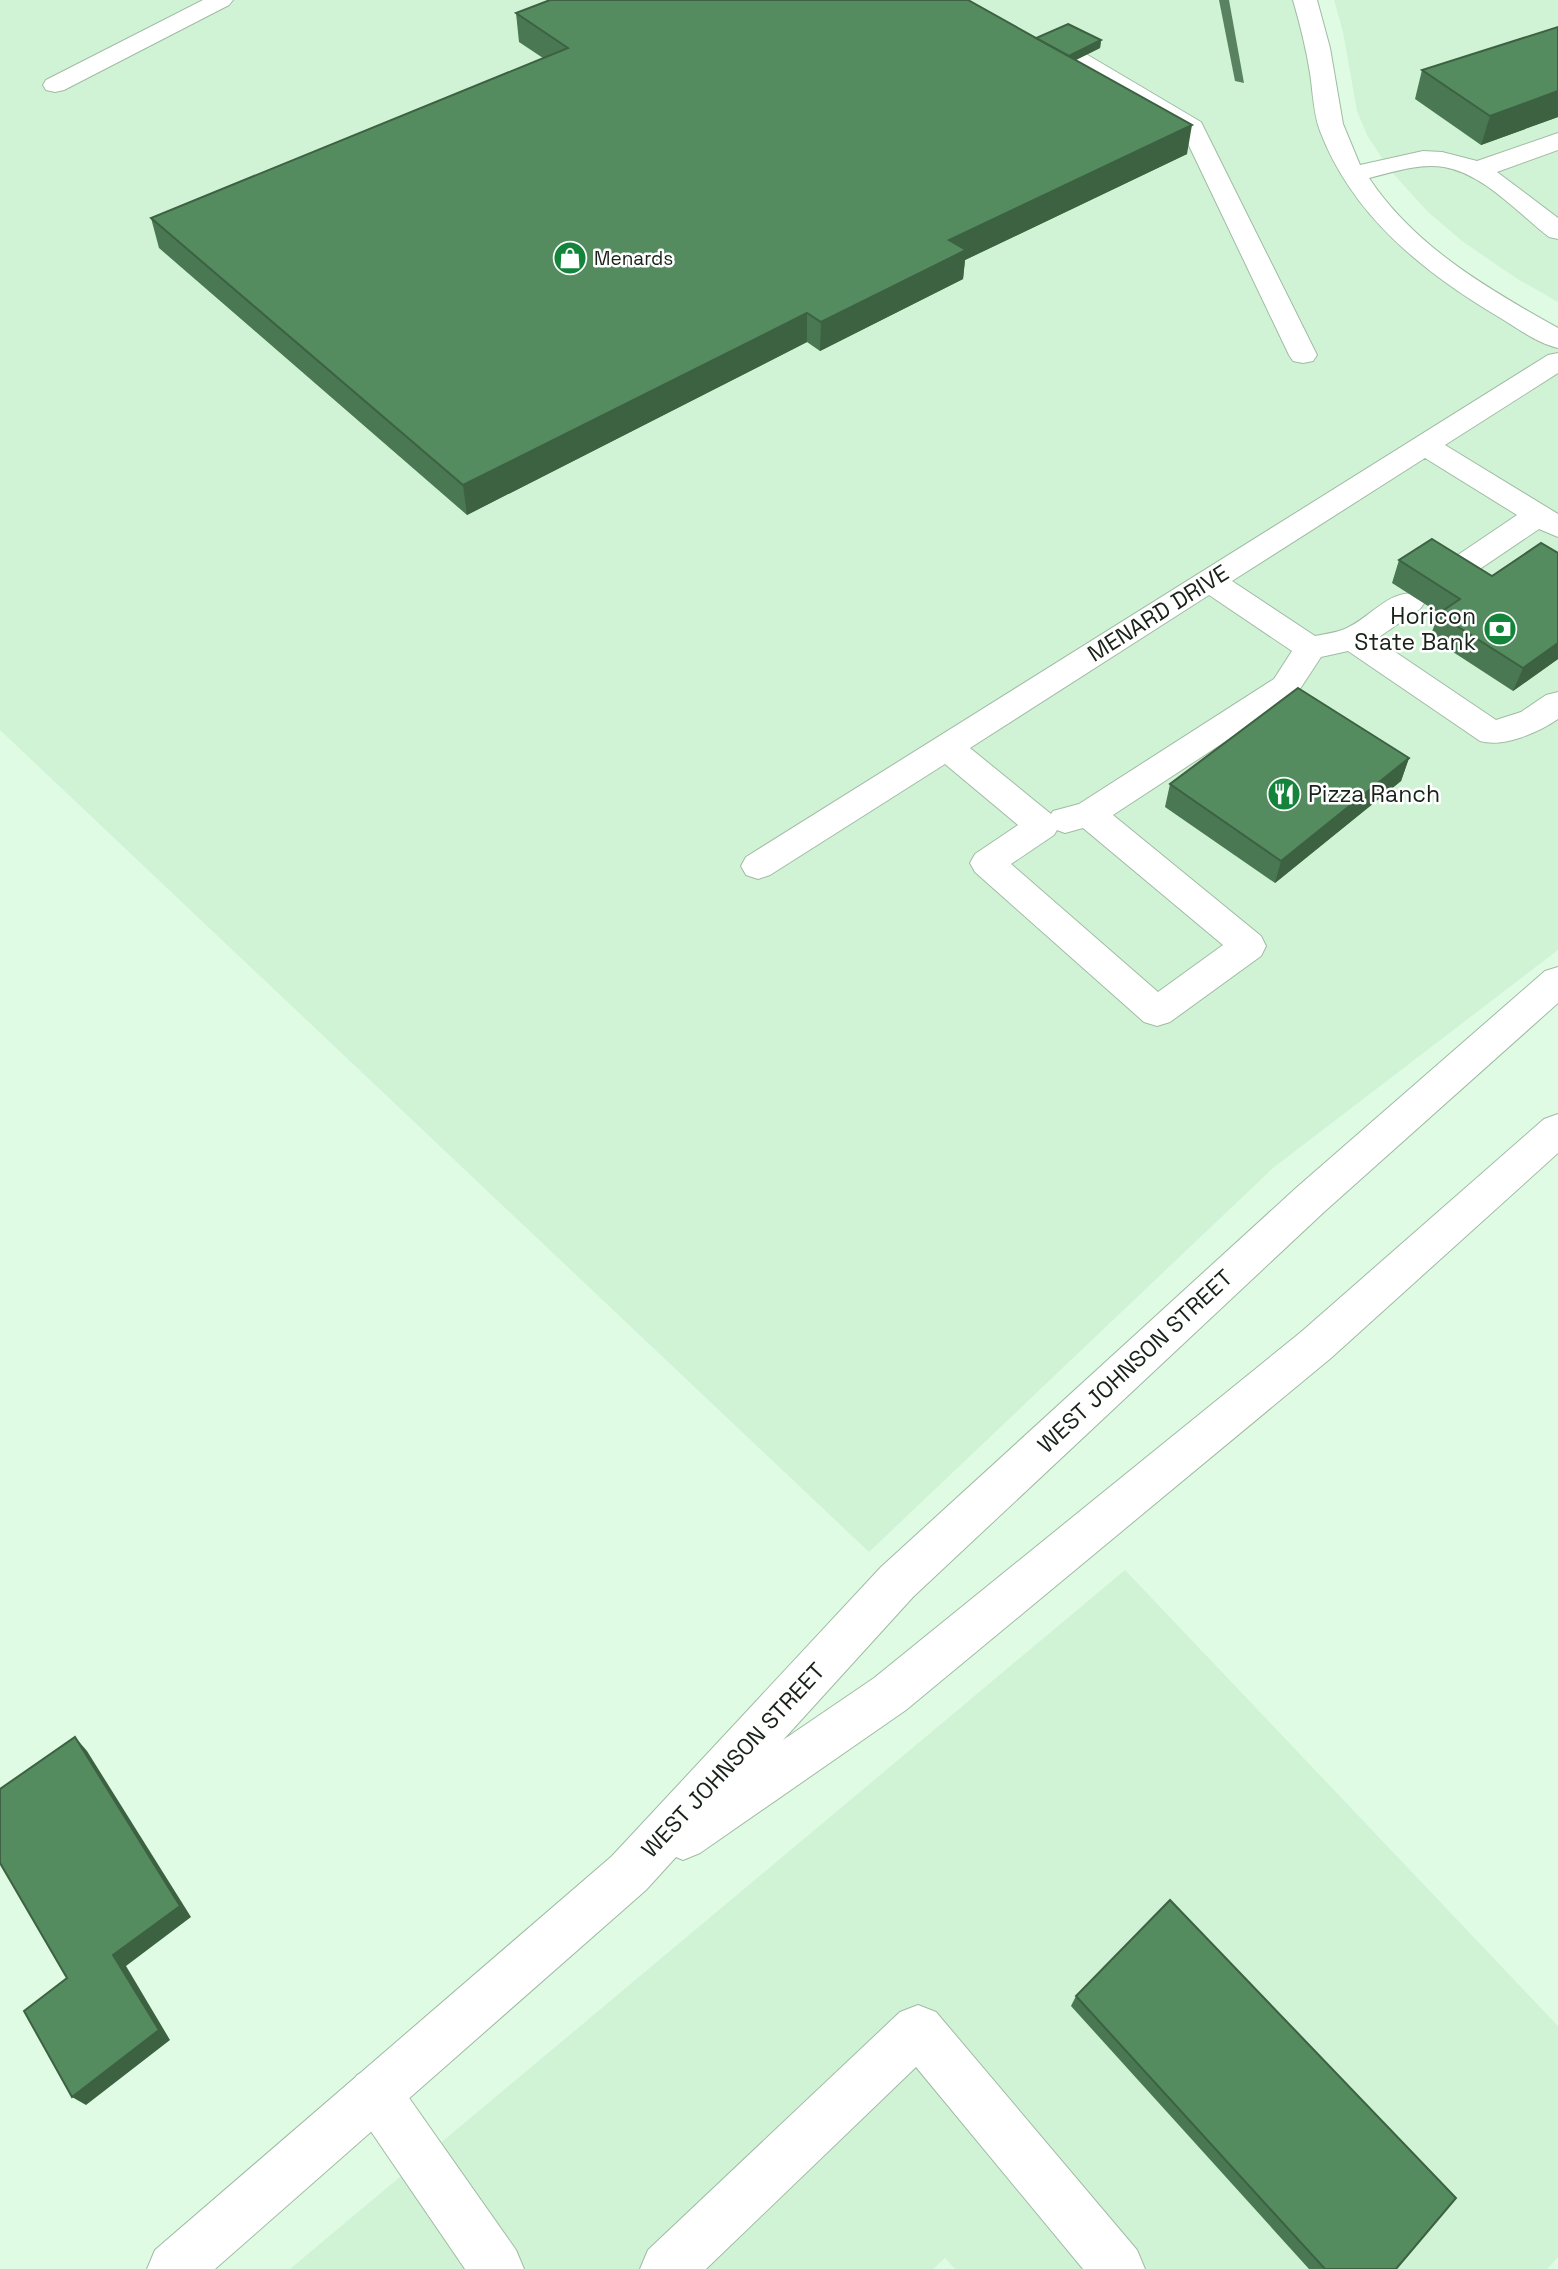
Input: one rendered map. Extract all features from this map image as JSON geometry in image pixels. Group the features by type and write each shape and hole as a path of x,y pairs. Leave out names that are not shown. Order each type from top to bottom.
{"main road":[{"path":"55,85 221,0"},
{"path":"1305,0 1319,50 1330,122 1337,144 1353,174 1388,218 1436,263 1490,300 1558,340"},
{"path":"1077,59 1192,127 1303,355"},
{"path":"1477,170 1558,141"},
{"path":"1353,174 1424,159 1447,159 1477,170 1554,224"},
{"name":"MENARD DRIVE","path":"758,866 1558,361"},
{"path":"1424,445 1549,521"},
{"path":"1454,572 1549,521"},
{"path":"1210,581 1310,648 1353,639 1409,602"},
{"path":"1353,639 1492,733 1546,712"},
{"path":"1089,814 1248,946 1157,1012 986,863 1042,827 1089,814 1295,694 1310,648"},
{"path":"946,746 1042,827"},
{"name":"WEST JOHNSON STREET","path":"629,1873 897,1582 1310,1200 1558,981"},
{"name":"WEST JOHNSON STREET","path":"629,1873 890,1694 1316,1345 1558,1130"},
{"path":"174,2269 629,1873"},
{"path":"667,2269 918,2030 1118,2269"},
{"path":"376,2093 497,2269"}],"shaded area":[{"path":"0,0 1305,0 1328,115 1388,218 1558,340 1558,950 1273,1168 869,1552 0,730"},
{"path":"1334,0 1558,0 1558,302 1516,278 1462,241 1428,212 1389,169 1367,135 1357,111 1343,32"},
{"path":"1125,1570 1558,2026 1558,2257 1547,2269 955,2269 945,2258 933,2269 290,2269"}],"building":[{"name":"Menards","path":"550,0 968,0 1192,125 949,240 966,250 821,322 807,313 463,485 151,218 568,48 516,13"},
{"path":"1068,24 1101,40 1069,56 1036,38"},
{"path":"1558,27 1558,91 1490,116 1422,70"},
{"name":"Horicon State Bank","path":"1432,539 1492,576 1541,543 1558,553 1558,643 1523,668 1438,614 1460,599 1399,560"},
{"name":"Pizza Ranch","path":"1298,688 1409,758 1281,861 1170,784"},
{"path":"75,1737 180,1906 113,1955 159,2030 72,2097 24,2011 67,1978 0,1863 0,1789"},
{"path":"1170,1900 1456,2198 1396,2269 1325,2269 1076,1996"}],"waterway":[{"path":"1224,0 1240,81"}],"place":[{"name":"Menards","path":"570,258"},
{"name":"Horicon State Bank","path":"1500,629"},
{"name":"Pizza Ranch","path":"1284,794"}]}
